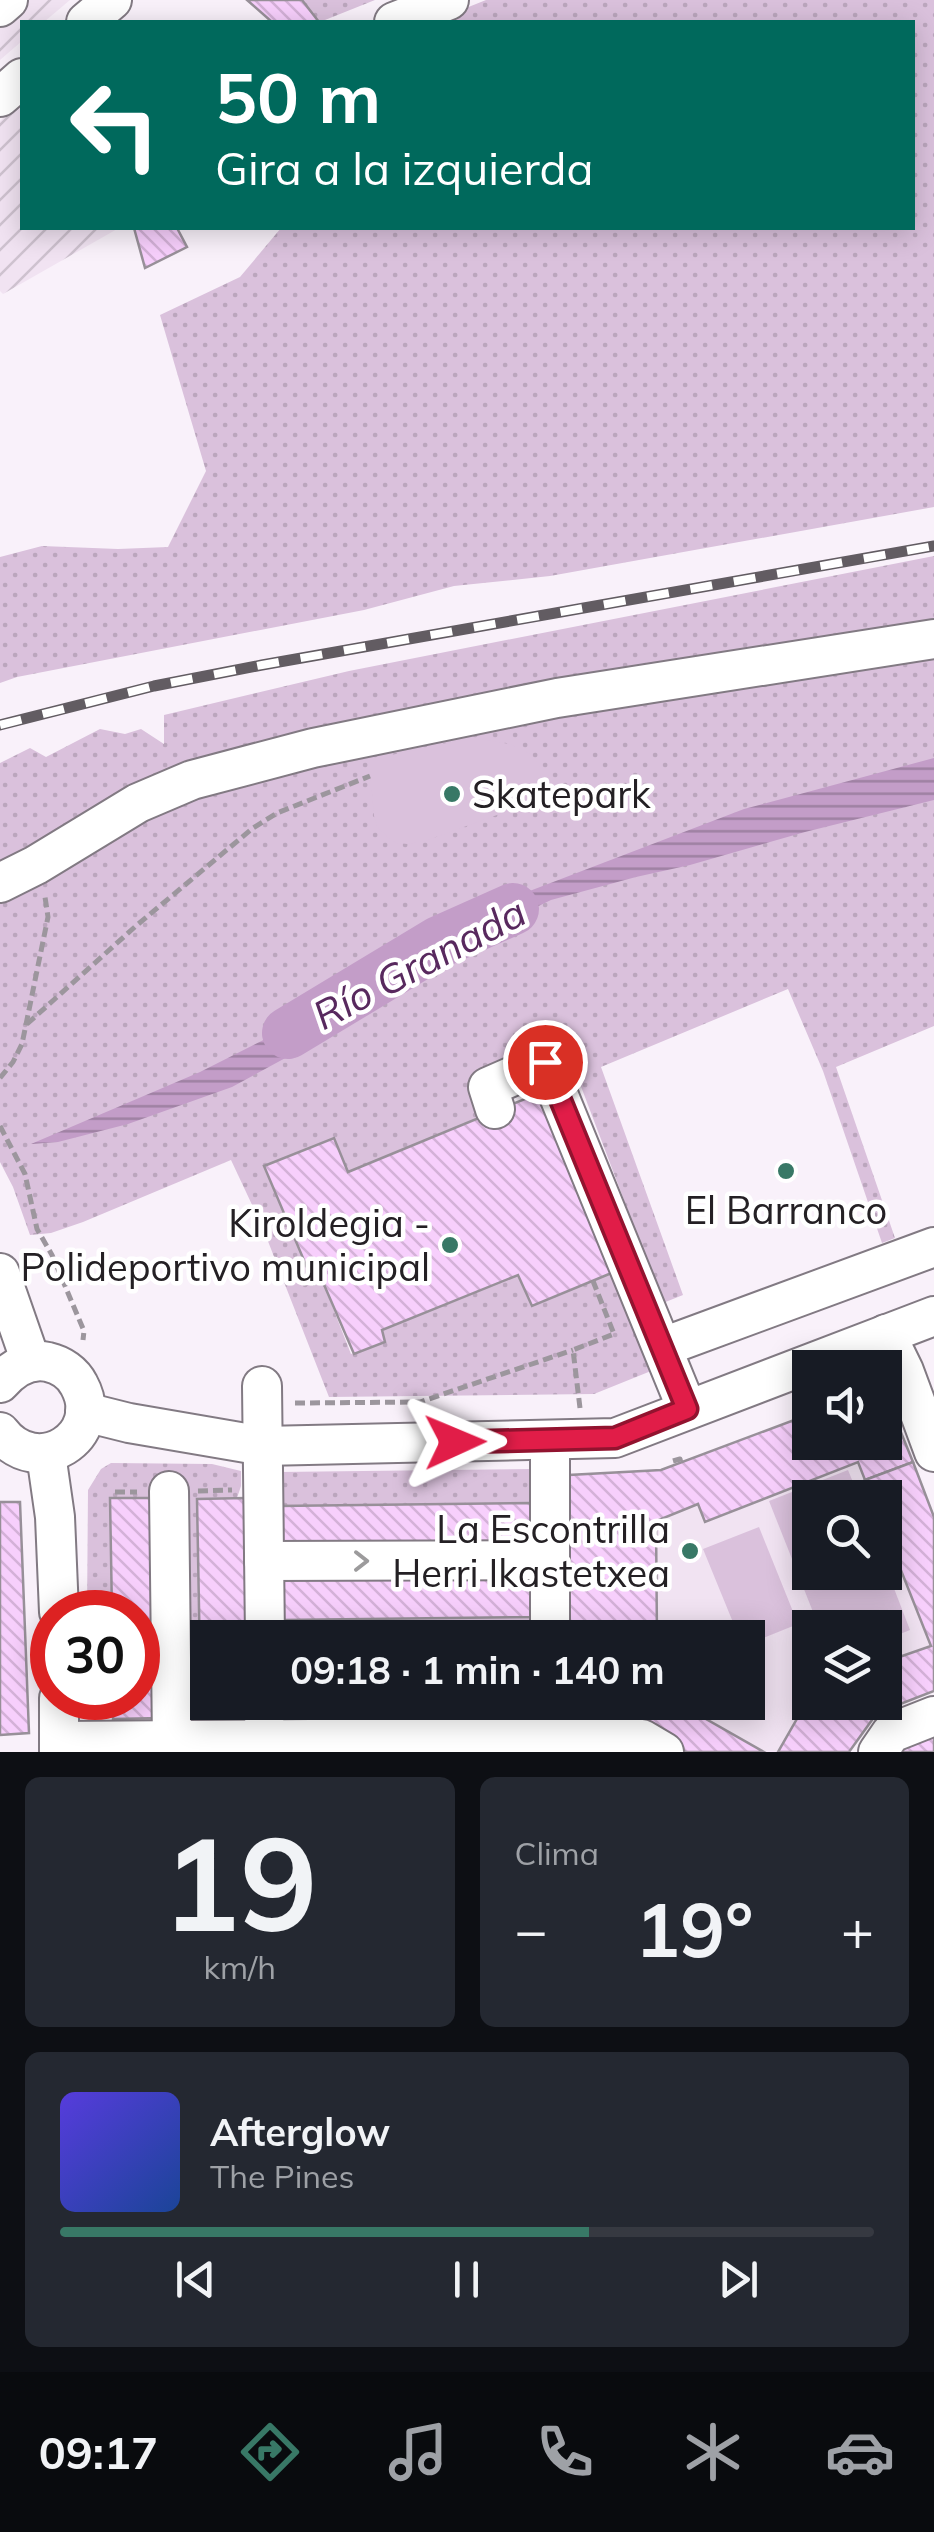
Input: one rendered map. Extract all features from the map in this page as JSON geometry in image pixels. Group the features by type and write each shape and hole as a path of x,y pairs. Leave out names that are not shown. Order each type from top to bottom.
{"street":[{"path":"0,7 8,0"},
{"path":"88,20 112,0"},
{"path":"399,20 450,0"},
{"path":"0,98 20,80"},
{"path":"0,883 138,803 192,780 313,748 557,698 934,639"},
{"path":"495,1108 488,1088 545,1062 687,1409"},
{"path":"664,1347 934,1246"},
{"path":"0,1273 16,1372 50,1363 68,1372 82,1390 85,1412 76,1435 58,1450 46,1454 24,1452 0,1432"},
{"path":"85,1412 263,1446 615,1438 934,1316"},
{"path":"886,1334 934,1452"},
{"path":"262,1395 264,1620"},
{"path":"550,1620 549,1560 565,1441"},
{"path":"46,1454 55,1517 59,1590"},
{"path":"169,1491 172,1741"},
{"path":"264,1561 549,1560"},
{"path":"878,1752 891,1733 934,1716"},
{"path":"59,1720 59,1746 172,1741 264,1746 552,1731 642,1739 664,1752"},
{"path":"264,1746 265,1720"}],"path":[{"path":"26,1024 253,828 277,814 370,776"},
{"path":"0,1078 22,1044 48,916 36,865"},
{"path":"0,1126 25,1174 37,1229 84,1330 82,1357 68,1372"},
{"path":"262,1395 420,1402 573,1350 614,1334 593,1281"},
{"path":"565,1441 580,1393 573,1350"}],"shaded area":[{"path":"0,0 70,0 46,20 20,20 20,43 0,60"},
{"path":"302,0 375,0 325,20 318,20"},
{"path":"486,0 934,0 934,507 550,576 454,586 364,610 0,683 0,557 42,546 168,547 206,471 160,315 240,277 279,230 915,230 915,20 436,20"},
{"path":"20,108 20,230 115,230 3,294 0,121 12,109"},
{"path":"934,556 934,1026 836,1067 895,1238 882,1243 823,1071 788,989 601,1067 683,1295 663,1303 563,1039 471,1078 485,1115 348,1172 334,1138 264,1166 314,1283 322,1280 351,1354 385,1342 382,1330 518,1275 533,1306 614,1272 651,1371 594,1394 329,1397 262,1226 231,1160 83,1222 51,1233 30,1235 0,1162 0,763 30,748 46,757 100,729 125,734 141,729 164,744 164,715 349,671"},
{"name":"Skatepark","path":"465,739 500,742 529,753 538,763 536,789 522,806 425,841 408,844 388,838 374,816 370,769 382,757"},
{"name":"La Escontrilla Herri Ikastetxea","path":"792,1421 792,1460 902,1460 902,1435 913,1462 892,1480 792,1480 792,1590 902,1590 902,1573 931,1646 902,1656 902,1610 792,1610 792,1720 796,1720 778,1752 764,1752 707,1720 765,1720 765,1620 569,1620 569,1475 661,1470"},
{"path":"111,1463 212,1464 241,1471 237,1498 197,1500 199,1620 190,1620 190,1717 160,1717 160,1590 87,1590 88,1490 101,1469"},
{"path":"530,1469 531,1503 278,1506 279,1472"},
{"path":"848,1470 852,1480 823,1480"},
{"path":"792,1492 792,1559 769,1501"},
{"path":"759,1527 792,1610 792,1626 765,1637 765,1620 732,1620 703,1549"},
{"path":"804,1590 895,1590 910,1630 902,1633 902,1610 812,1610"},
{"path":"536,1617 536,1620 283,1620"}],"water":[{"path":"934,758 934,800 551,900 466,941 337,1030 232,1087 128,1124 58,1142 31,1144 200,1072 350,996 527,892 744,809"}],"building":[{"path":"247,0 302,0 317,20 270,20"},
{"path":"135,230 178,230 187,247 145,268"},
{"name":"Kiroldegia - Polideportivo municipal","path":"537,1094 614,1272 532,1306 518,1275 382,1330 385,1342 354,1354 322,1280 314,1284 264,1166 334,1138 348,1172"},
{"path":"792,1421 792,1460 902,1460 902,1435 913,1462 865,1480 858,1462 812,1480 792,1480 792,1488 705,1522 698,1504 656,1521 657,1620 569,1620 569,1475 661,1470"},
{"path":"913,1462 934,1517 934,1691 902,1703 902,1656 931,1646 902,1573 902,1480 865,1480"},
{"path":"110,1498 158,1498 159,1590 112,1590"},
{"path":"246,1498 249,1620 199,1620 197,1499"},
{"path":"0,1502 20,1502 29,1733 0,1735"},
{"path":"531,1503 532,1545 278,1548 278,1506"},
{"path":"536,1577 536,1617 283,1620 282,1580"},
{"path":"283,1720 368,1720 283,1722"},
{"path":"569,1720 708,1720 764,1752 686,1752 652,1732 569,1732"},
{"path":"796,1720 872,1720 849,1752 778,1752"},
{"path":"934,1737 934,1752 900,1752 902,1748"}],"waterway":[{"name":"Río Granada","path":"288,1033 439,942 513,909"}],"railway":[{"path":"0,725 154,686 262,665 934,546"}],"place":[{"name":"Skatepark","path":"452,794"},
{"name":"El Barranco","path":"786,1171"},
{"name":"Kiroldegia - Polideportivo municipal","path":"450,1245"},
{"name":"La Escontrilla Herri Ikastetxea","path":"690,1551"}],"route":[{"path":"455,1442 615,1438 687,1409 545,1062"}]}
